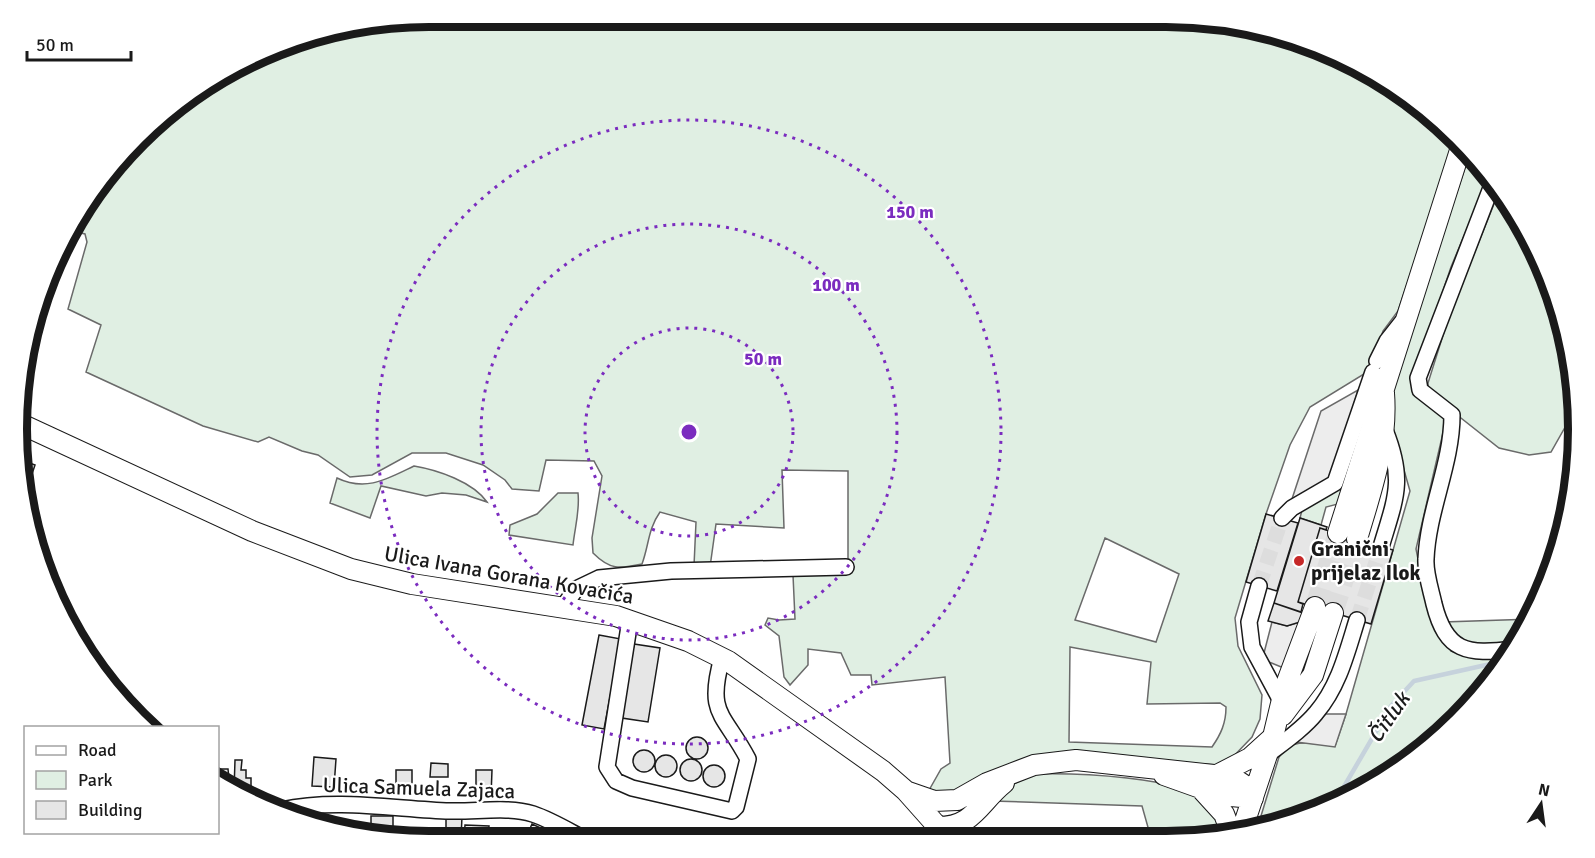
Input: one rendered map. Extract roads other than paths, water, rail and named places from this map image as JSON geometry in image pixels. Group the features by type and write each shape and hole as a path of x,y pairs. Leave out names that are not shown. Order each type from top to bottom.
{"main road":[{"path":"1378,374 1385,430 1379,464 1347,536 1378,374 1408,315 1459,154"},
{"name":"Ulica Ivana Gorana Kovačića","path":"27,427 252,531 320,559 387,579 630,620 688,641 722,658 883,771 906,791 941,831"},
{"path":"1219,774 1250,758 1272,739 1293,698 1313,675 1324,610 1281,701 1272,739 1244,823"},
{"path":"943,831 942,814 957,800 987,783 1034,765 1076,760 1219,774 1241,781 1253,798"},
{"path":"1143,768 1201,790 1232,798 1253,798"},
{"path":"946,831 965,823 975,814 983,801 1018,771"},
{"path":"1201,790 1224,814 1229,826"},
{"path":"906,791 934,801 957,800"},
{"path":"973,831 975,814"}],"street":[{"path":"1490,191 1418,378 1420,390 1452,415 1428,534 1425,562 1439,623 1453,644 1463,649 1476,652 1501,650"},
{"path":"1282,518 1292,508 1335,483 1378,374 1387,341 1408,315"},
{"path":"1381,546 1398,482 1393,450 1385,430"},
{"path":"563,607 576,589 599,578 671,571 846,567"},
{"path":"1259,586 1249,622 1252,647 1281,701"},
{"path":"630,620 607,767 616,781 632,788 732,811 736,807 748,759 738,739 717,712 715,692 722,658"},
{"path":"1272,739 1316,713 1329,695 1340,672 1357,620"},
{"name":"Ulica Samuela Zajaca","path":"293,807 342,805 448,811 515,811 532,814 567,831"}],"waterway":[{"name":"Čitluk","path":"1341,791 1391,706 1414,681 1492,664"}],"tunnel":[{"path":"1259,586 1282,518"},
{"path":"1315,607 1338,533"},
{"path":"1333,613 1357,539"},
{"path":"1357,620 1381,547"}],"place":[{"name":"Granični prijelaz Ilok","path":"1299,561"}]}
